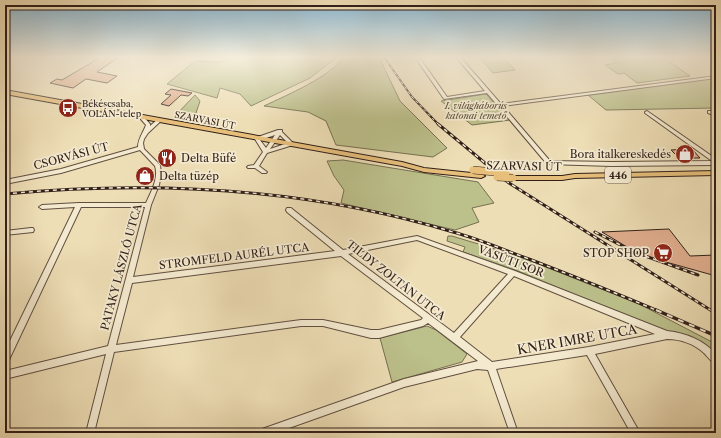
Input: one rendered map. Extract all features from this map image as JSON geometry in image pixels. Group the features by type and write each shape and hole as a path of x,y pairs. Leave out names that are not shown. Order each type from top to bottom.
{"main road":[{"name":"SZARVASI ÚT","path":"5,92 272,142 402,164 424,170 513,178 562,178 575,176"},
{"name":"SZARVASI ÚT","path":"402,164 506,173 575,176 716,173"}],"street":[{"path":"431,77 446,98 488,92"},
{"path":"476,77 501,105 549,163 716,163"},
{"path":"501,105 713,77"},
{"path":"647,112 716,163"},
{"path":"710,112 716,116"},
{"path":"141,117 148,125 145,133"},
{"path":"141,148 140,140 145,133 160,120"},
{"path":"266,152 257,139 280,131"},
{"path":"264,172 253,166 266,152 280,131"},
{"path":"266,152 291,144 280,131"},
{"name":"CSORVÁSI ÚT","path":"5,182 61,171 141,148"},
{"name":"PATAKY LÁSZLÓ UTCA","path":"90,433 148,205 159,175 159,169 156,164 141,148"},
{"path":"42,207 79,205 148,205"},
{"path":"5,359 79,205"},
{"name":"TILDY ZOLTÁN UTCA","path":"289,210 427,319 491,366"},
{"path":"5,233 31,230"},
{"name":"VASÚTI SOR","path":"342,253 417,238 513,273 668,335"},
{"name":"STROMFELD AURÉL UTCA","path":"129,280 342,253"},
{"path":"454,338 513,273"},
{"path":"5,376 111,349 313,322 323,322 364,333 379,334 423,323 427,319"},
{"path":"668,335 679,335 689,338 713,353 716,360"},
{"name":"KNER IMRE UTCA","path":"262,433 404,383 477,365 491,366 590,351 668,335"},
{"path":"590,351 636,433"},
{"path":"491,366 514,433"}],"green space":[{"path":"175,77 311,77 251,106 240,94 220,88 217,98 167,84"},
{"path":"389,77 400,101 447,148 433,157 336,145 326,121 308,112 264,106 319,78"},
{"path":"630,77 679,77 637,83"},
{"path":"716,77 716,108 606,110 588,95"},
{"name":"I. világháborús katonai temető","path":"486,94 510,120 472,125 441,101"},
{"path":"195,95 200,101 194,119 175,116"},
{"path":"343,160 478,182 494,203 472,208 479,222 455,230 341,203 344,190 334,176 327,161"},
{"path":"448,236 518,256 639,304 714,343 712,352 518,271 463,252 465,247 447,241"},
{"path":"427,326 436,330 467,354 462,362 392,382 380,338"}],"building":[{"path":"66,77 115,77 107,83 86,79 73,88 50,83 57,79 62,80"},
{"path":"171,89 192,93 188,96 181,95 169,106 161,104 171,95 165,94"},
{"name":"Bora italkereskedés","path":"692,149 700,158 679,158 671,150"},
{"name":"STOP SHOP","path":"669,229 690,256 716,255 716,276 655,259 632,250 602,232"}],"railway":[{"path":"398,77 412,97 438,124"},
{"path":"438,124 509,183 712,311"},
{"path":"5,194 61,190 174,188 231,191 287,197 343,206 398,217 472,238 562,272 658,311"},
{"path":"595,232 634,252 698,275"},
{"path":"656,310 716,336"},
{"path":"711,310 716,313"}],"place":[{"name":"Békéscsaba, VOLÁN-telep","path":"68,108"},
{"name":"Bora italkereskedés","path":"685,154"},
{"name":"Delta Büfé","path":"167,158"},
{"name":"Delta tüzép","path":"145,176"},
{"name":"STOP SHOP","path":"663,253"}]}
